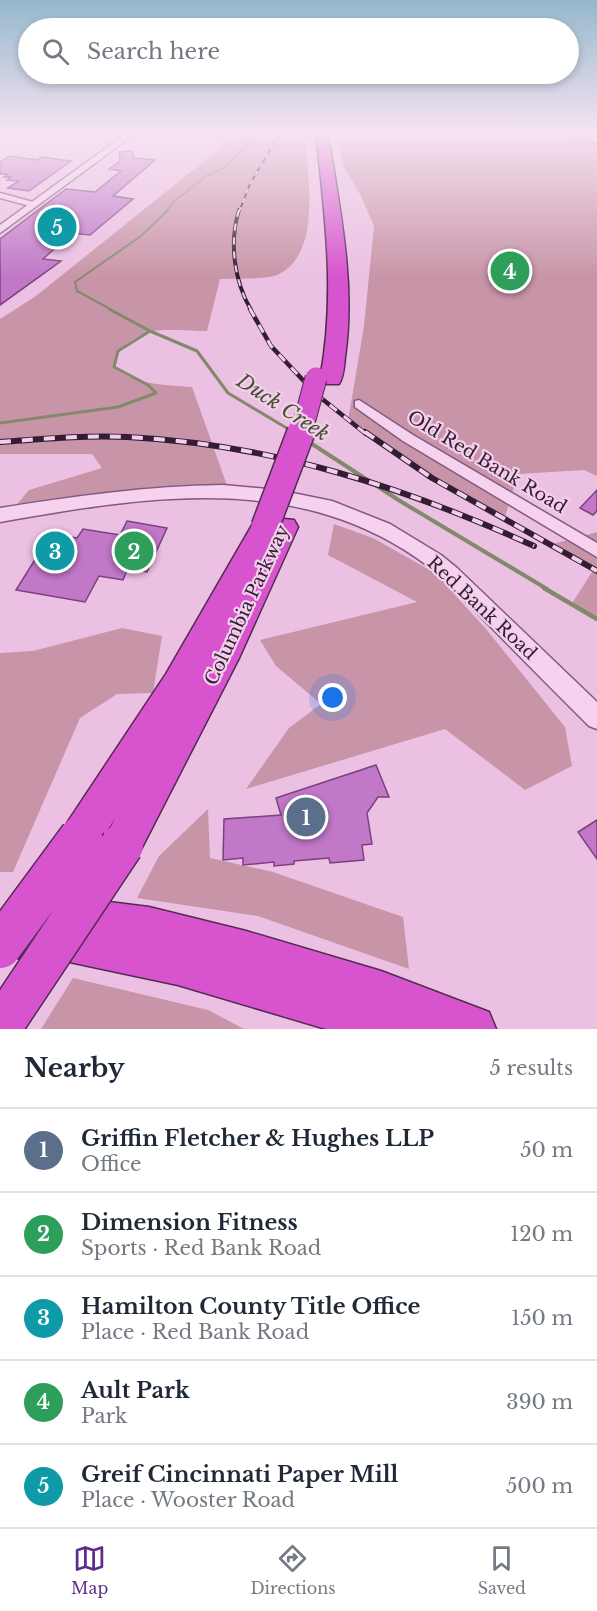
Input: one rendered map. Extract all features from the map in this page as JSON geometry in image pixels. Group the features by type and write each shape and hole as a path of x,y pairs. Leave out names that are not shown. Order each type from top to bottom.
{"highway":[{"name":"Columbia Parkway","path":"316,181 325,297 323,378"},
{"name":"Columbia Parkway","path":"0,947 81,837 178,685 275,527 305,473 323,378 340,320 340,288 328,181"},
{"name":"Columbia Parkway","path":"2,1025 122,845 203,700 254,600 275,527"},
{"path":"0,912 52,916 149,929 246,954 369,991 472,1029"},
{"path":"0,933 38,933 130,949 312,1000 393,1029"}],"street":[{"path":"0,230 67,181"},
{"path":"0,195 34,205"},
{"name":"Old Red Bank Road","path":"359,404 394,429 554,521 597,551"},
{"name":"Red Bank Road","path":"0,516 110,496 181,490 249,493 334,508 388,531 434,560 597,718"}],"shaded area":[{"path":"179,181 308,181 307,230 302,248 293,263 274,276 220,279 207,331 149,332 125,345 115,361 114,368 132,378 161,385 192,387 229,491 9,514 29,490 102,468 92,454 0,454 0,319 36,296"},
{"path":"352,181 597,181 597,476 584,470 518,474 504,520 404,462 348,421 364,326 374,226"},
{"path":"334,524 373,538 435,573 486,629 565,727 572,766 525,790 445,729 246,789 289,728 321,704 276,666 260,640 417,602 328,555"},
{"path":"597,532 597,619 571,605 594,569 549,545"},
{"path":"122,628 162,636 153,693 117,694 80,718 13,872 0,872 0,653 33,651"},
{"path":"208,809 210,858 273,872 403,917 409,969 258,916 137,898 159,856"},
{"path":"73,978 208,1010 244,1029 41,1029"}],"building":[{"path":"19,181 43,181 29,191 8,188"},
{"path":"109,181 130,181 113,196 133,199 90,235 72,233 43,259 61,261 0,305 0,239 66,189 95,192"},
{"path":"597,490 597,511 593,515 580,508"},
{"path":"127,521 167,528 147,572 128,568 123,580 99,576 85,602 16,590 51,534 77,538 83,529 120,535"},
{"path":"376,765 389,797 378,797 367,813 372,844 362,845 364,860 330,863 329,858 294,861 294,864 274,866 274,862 243,865 243,858 223,860 224,819 281,815 276,798"},
{"path":"597,820 597,859 578,832"}],"waterway":[{"name":"Duck Creek","path":"167,212 172,203 200,181"},
{"name":"Duck Creek","path":"112,310 77,291 75,282 141,236 168,210"},
{"name":"Duck Creek","path":"109,309 150,331"},
{"path":"0,423 118,407 156,393 148,385 114,367 118,351 150,331"},
{"name":"Duck Creek","path":"150,331 197,351 228,393 290,430"},
{"name":"Duck Creek","path":"309,442 400,501 547,589"},
{"name":"Duck Creek","path":"544,588 597,619"}],"railway":[{"path":"239,212 252,181"},
{"path":"239,210 234,235 235,261 241,287 251,310"},
{"path":"250,309 271,346 316,394 366,434"},
{"path":"365,432 432,478 597,571"},
{"path":"0,442 127,437 180,441 285,459 386,487 534,546"}],"place":[{"name":"Greif Cincinnati Paper Mill","path":"57,227"},
{"name":"Ault Park","path":"510,271"},
{"name":"Hamilton County Title Office","path":"55,551"},
{"name":"Dimension Fitness","path":"134,551"},
{"name":"Griffin Fletcher & Hughes LLP","path":"306,817"}]}
